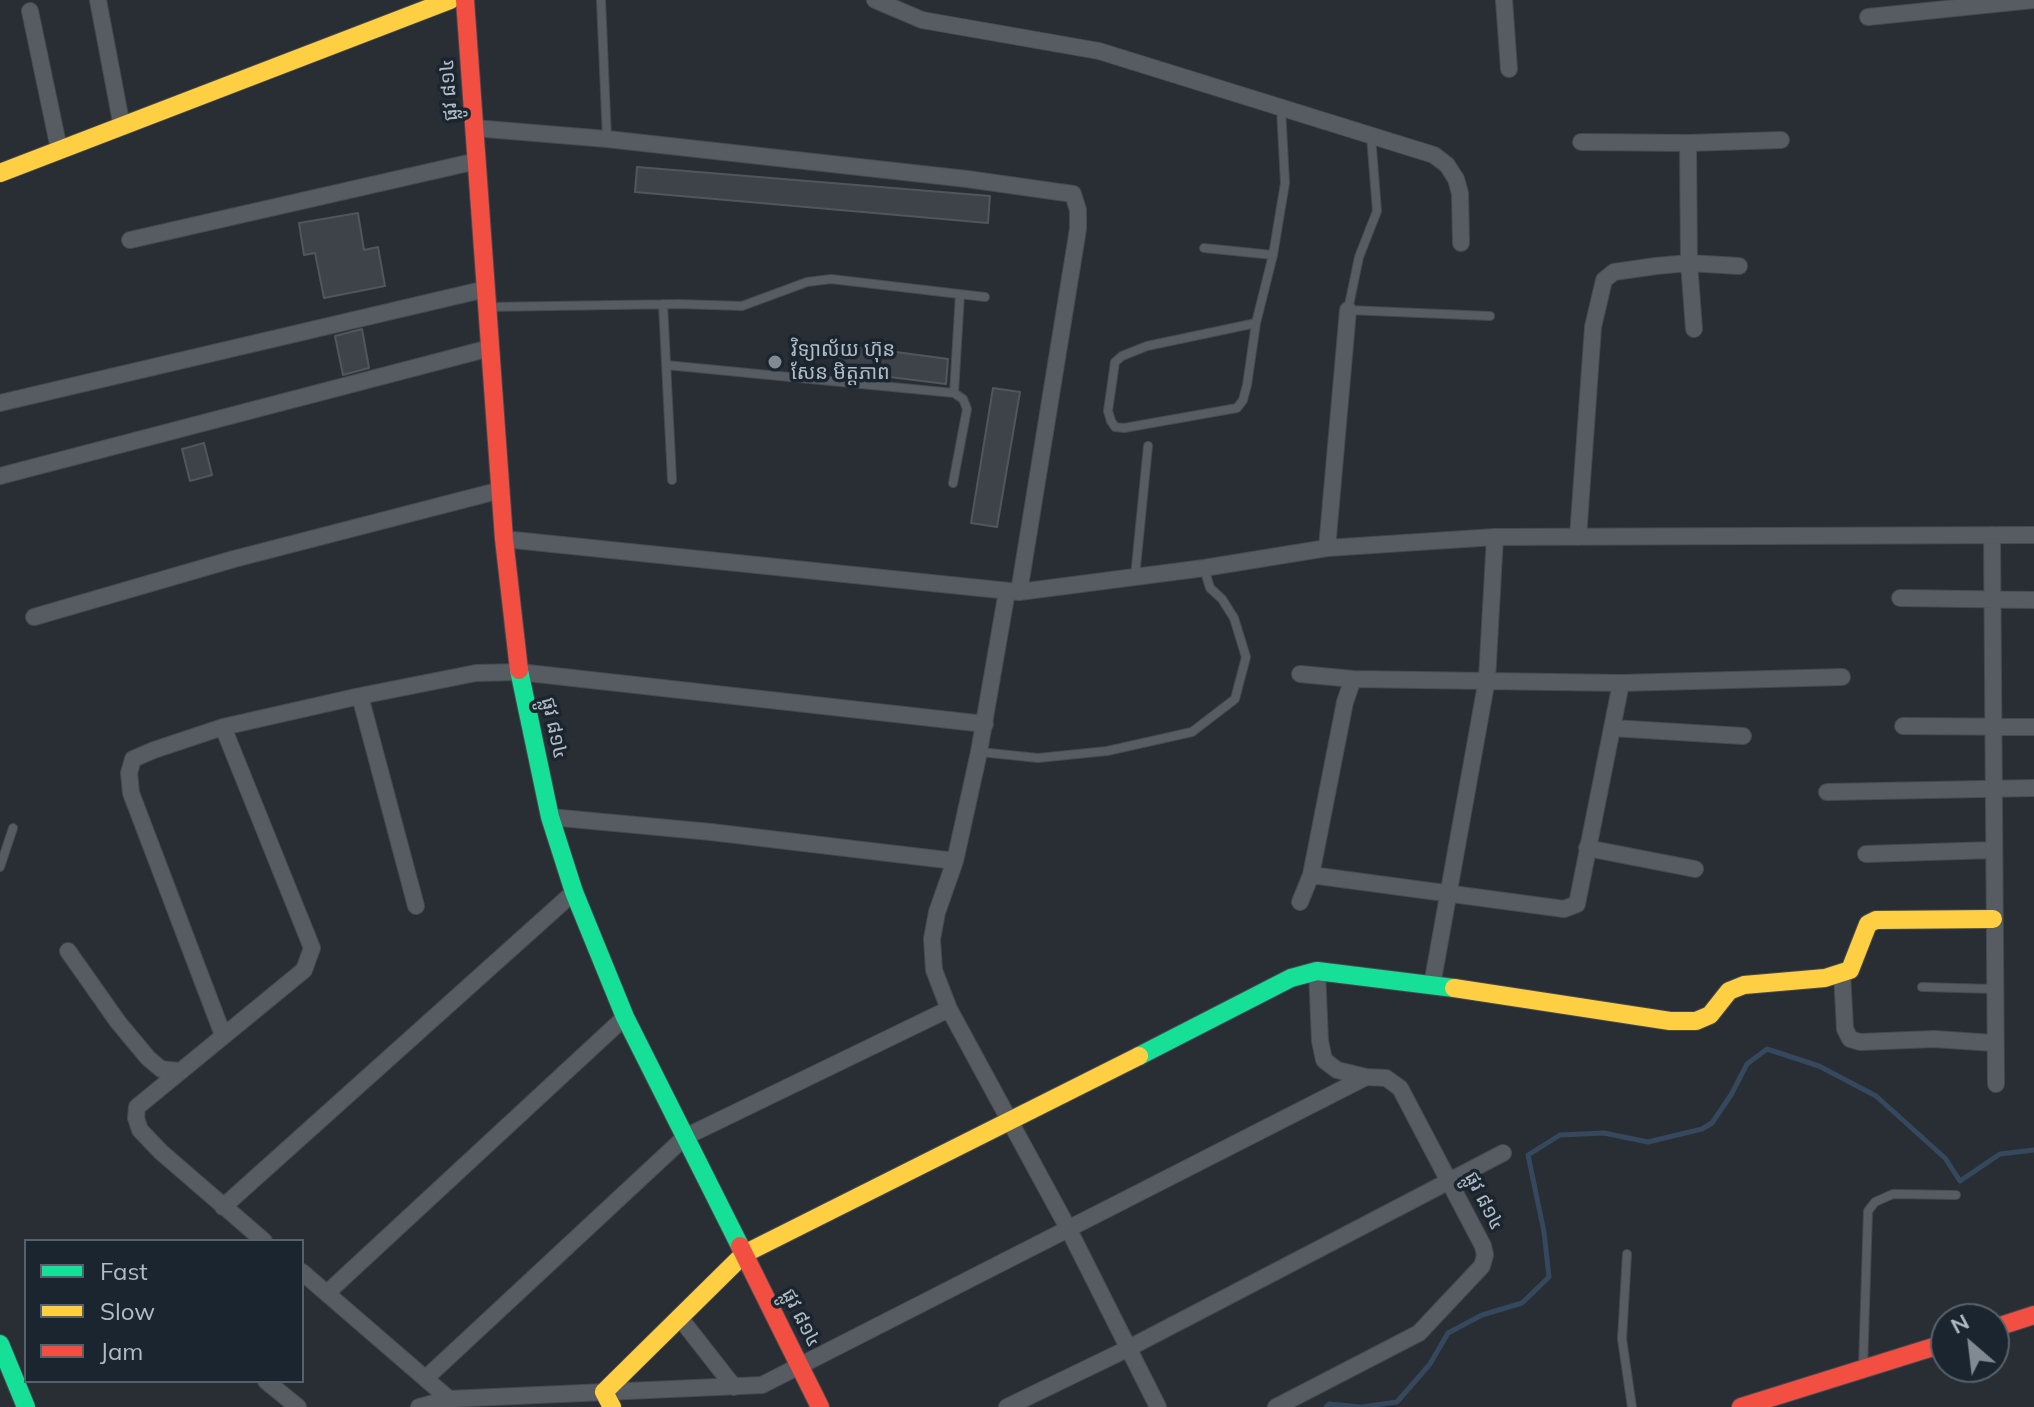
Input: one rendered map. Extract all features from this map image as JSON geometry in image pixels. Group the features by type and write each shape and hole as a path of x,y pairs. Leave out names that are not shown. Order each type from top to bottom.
{"street":[{"path":"98,0 122,127"},
{"path":"0,173 450,0"},
{"name":"ផ្លូវ ៨១៤","path":"465,0 504,539 519,672 550,817 574,892 625,1017 820,1407"},
{"path":"875,0 922,20 1099,51 1434,155 1447,165 1456,179 1460,193 1461,243"},
{"path":"1504,0 1509,69"},
{"path":"1868,17 2034,0"},
{"path":"30,11 59,149"},
{"path":"474,128 607,139 967,179 1073,194 1078,210 1078,229 1013,591 955,861 937,912 932,939 934,970 949,1009 1069,1230 1158,1407"},
{"path":"1581,142 1781,140"},
{"path":"1688,143 1689,263 1694,329"},
{"path":"130,240 477,161"},
{"path":"1578,537 1593,327 1604,280 1614,272 1689,263 1739,266"},
{"path":"0,403 487,298"},
{"path":"1327,548 1348,310"},
{"path":"0,476 490,348"},
{"path":"34,617 234,559 501,490"},
{"path":"1992,535 1996,1084"},
{"path":"504,539 1013,591 1204,568 1327,548 1495,537 2034,535"},
{"path":"1432,985 1487,679 1495,537"},
{"path":"1900,598 2034,600"},
{"path":"223,1035 131,793 129,773 133,759 223,727 476,673 519,672 985,724"},
{"path":"1300,674 1353,679 1621,683 1842,677"},
{"path":"1300,902 1311,875 1345,702 1353,679"},
{"path":"1311,875 1564,909 1577,904 1621,683"},
{"path":"360,696 416,906"},
{"path":"1903,726 2034,727"},
{"path":"223,727 312,948 304,970 137,1107 136,1118 140,1130 262,1239"},
{"path":"1612,728 1743,736"},
{"path":"1827,792 2034,788"},
{"path":"550,817 711,832 955,861"},
{"path":"1587,848 1695,869"},
{"path":"1866,854 1994,850"},
{"path":"223,1207 574,892"},
{"path":"608,1399 680,1318 744,1254 1011,1122 1291,978 1317,971 1670,1021 1696,1021 1710,1015 1729,991 1744,985 1825,978 1850,970 1868,924 1876,920 1993,919"},
{"path":"68,951 118,1022 148,1058 161,1069 178,1071"},
{"name":"ផ្លូវ ៨១៤","path":"1276,1407 1419,1333 1482,1266 1485,1255 1400,1088 1386,1078 1337,1070 1324,1060 1320,1041 1317,971"},
{"path":"1842,973 1845,1029 1850,1039 1860,1042 1934,1039 1994,1043"},
{"path":"426,1378 685,1137 949,1009"},
{"path":"327,1293 625,1017"},
{"path":"419,1407 450,1403 608,1399 762,1385 1366,1077"},
{"path":"1007,1407 1127,1349 1503,1153"},
{"path":"304,1274 426,1378 450,1403"},
{"path":"2010,1323 2034,1315"},
{"path":"680,1318 734,1387"},
{"path":"0,1344 26,1407"},
{"path":"1741,1407 1930,1348"},
{"path":"268,1383 298,1407"}],"lane":[{"path":"601,0 607,139"},
{"path":"1256,323 1147,346 1122,356 1115,362 1108,411 1115,427 1237,408 1243,400 1285,183 1281,108"},
{"path":"1371,136 1377,211 1359,257 1348,310 1490,316"},
{"path":"1204,248 1273,255"},
{"path":"487,298 742,306 807,282 831,279 985,297"},
{"path":"954,393 960,294"},
{"path":"663,304 672,480"},
{"path":"666,365 954,393 963,399 967,409 953,483"},
{"path":"1135,577 1148,446"},
{"path":"979,752 1038,758 1107,751 1192,732 1235,699 1246,657 1234,618 1222,599 1210,588 1204,568"},
{"path":"0,867 13,828"},
{"path":"1922,987 1994,989"},
{"path":"1863,1369 1868,1211 1875,1202 1893,1194 1956,1195"},
{"path":"1627,1254 1622,1339 1632,1407"}],"building":[{"path":"637,167 990,196 988,223 635,192"},
{"path":"358,213 364,250 378,247 385,286 324,298 315,253 304,255 299,223"},
{"path":"362,329 369,368 343,375 335,336"},
{"path":"837,344 948,359 946,384 834,370"},
{"path":"993,388 1020,392 997,527 971,523"},
{"path":"204,443 212,475 190,481 182,449"}],"waterway":[{"path":"1362,1407 1397,1402 1430,1364 1448,1333 1482,1315 1522,1303 1549,1277 1544,1232 1528,1155 1560,1135 1604,1133 1648,1142 1702,1129 1712,1123 1747,1064 1767,1049 1819,1066 1876,1096 1945,1158 1960,1181 2000,1154 2034,1150"},
{"path":"1326,1407 1329,1404 1360,1407"}],"traffic: fast":[{"path":"519,670 550,817 574,892 625,1017 740,1246"},
{"path":"1139,1056 1291,978 1317,971 1454,988"},
{"path":"0,1344 26,1407"}],"traffic: slow":[{"path":"0,173 450,0"},
{"path":"1454,988 1670,1021 1696,1021 1710,1015 1729,991 1744,985 1825,978 1850,970 1868,924 1876,920 1993,919"},
{"path":"612,1407 604,1392 744,1254 1139,1056"}],"traffic: jam":[{"path":"465,0 504,539 519,670"},
{"path":"740,1246 820,1407"},
{"path":"2010,1323 2034,1315"},
{"path":"1741,1407 1930,1348"}],"place":[{"name":"វិទ្យាល័យ ហ៊ុន សែន មិត្តភាព","path":"775,362"}]}
